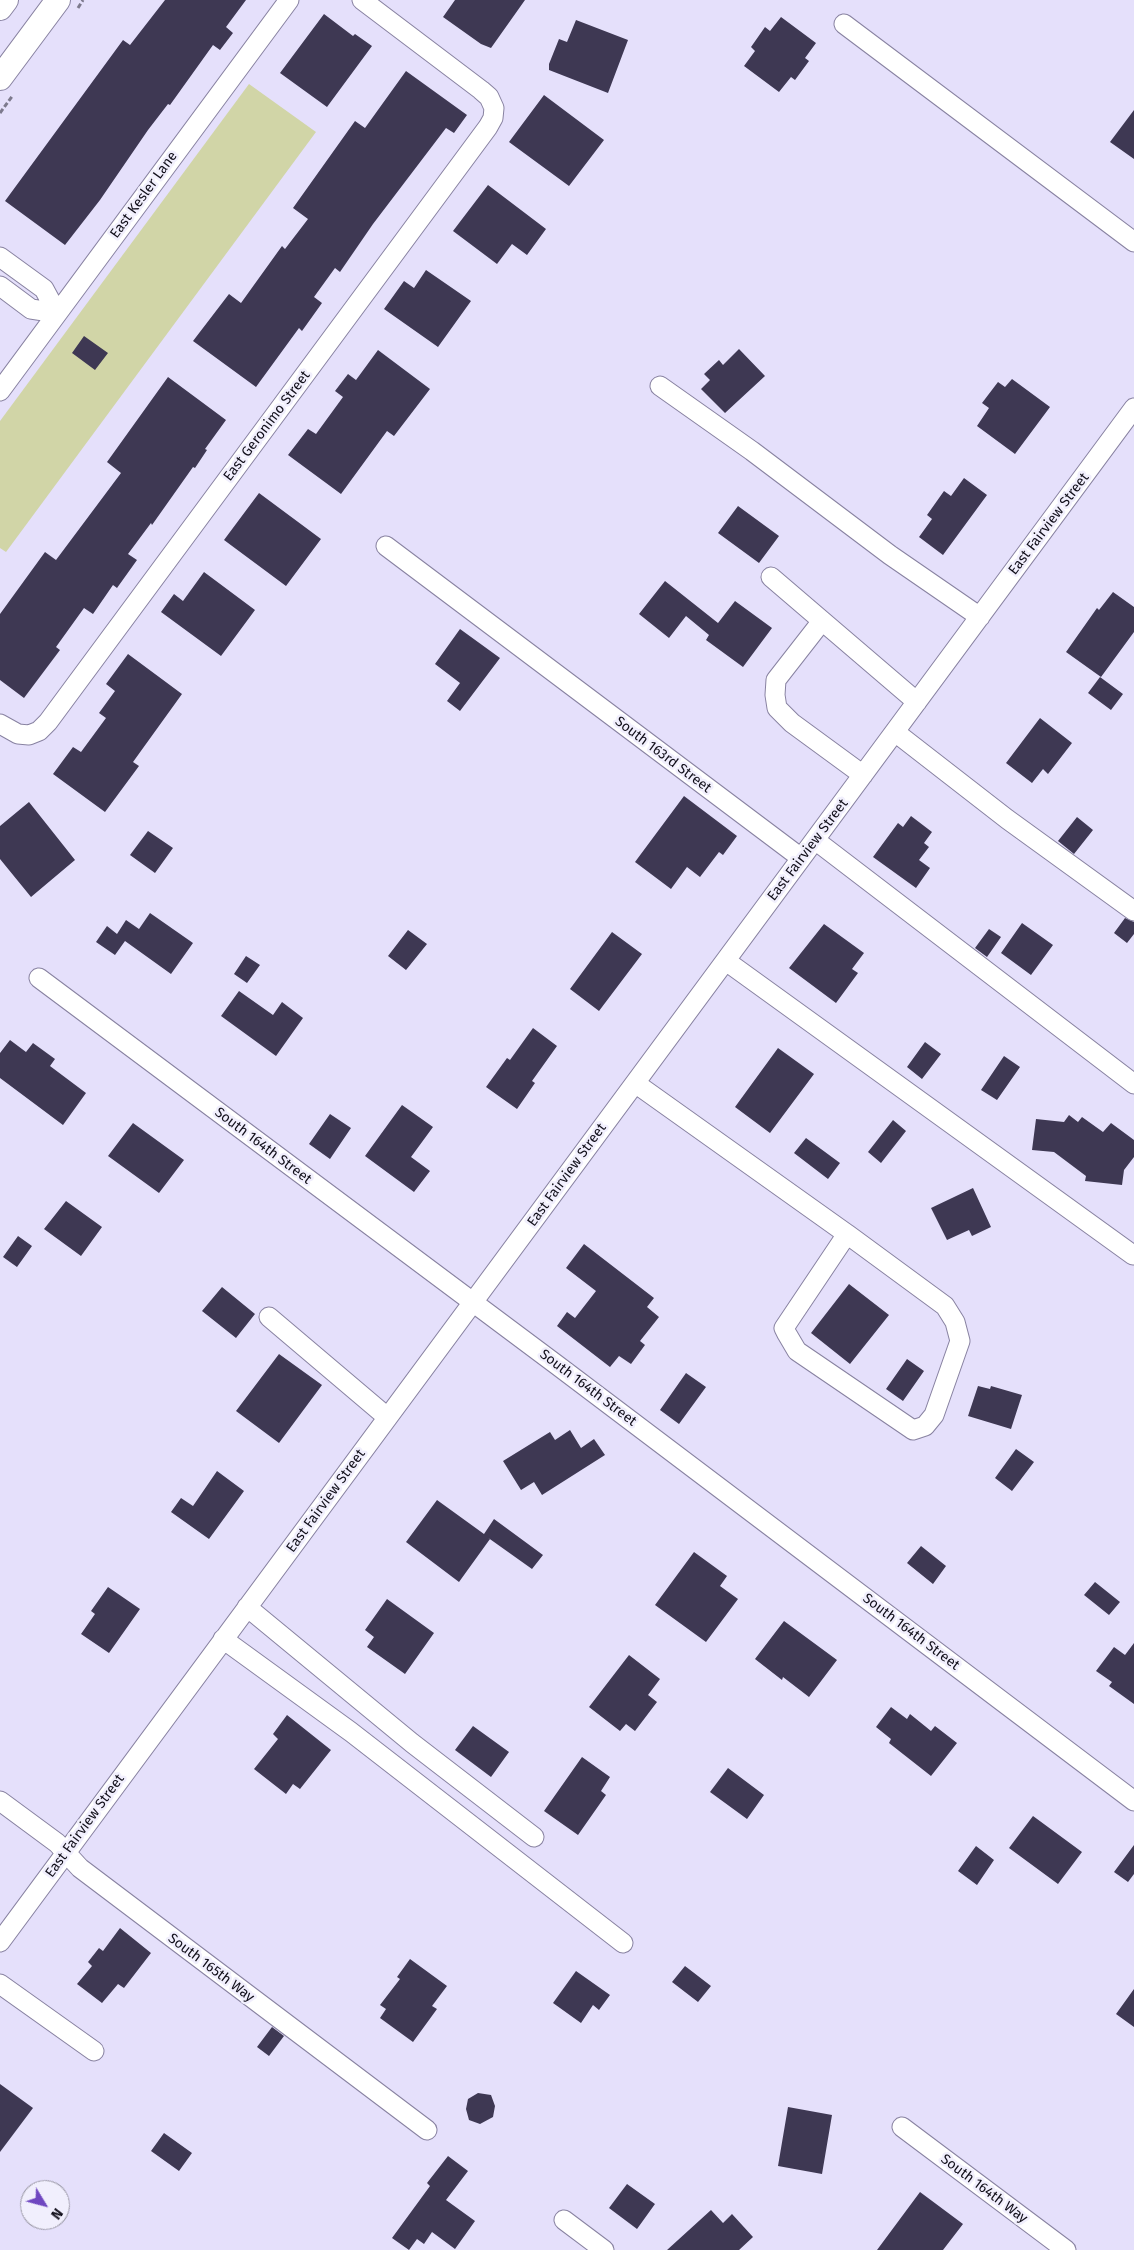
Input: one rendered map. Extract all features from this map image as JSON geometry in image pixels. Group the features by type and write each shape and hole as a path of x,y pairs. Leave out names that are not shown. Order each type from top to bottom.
{"main road":[{"path":"0,8 6,0"},
{"path":"0,78 58,0"}],"street":[{"name":"East Kesler Lane","path":"0,391 289,0"},
{"name":"East Geronimo Street","path":"0,724 18,734 29,735 39,730 60,706 493,118 494,108 489,97 362,0"},
{"path":"844,24 1134,242"},
{"path":"1,260 44,289 57,313"},
{"path":"0,286 31,309 57,313"},
{"path":"660,386 752,451 890,555 980,617"},
{"name":"East Fairview Street","path":"0,1942 1134,408"},
{"name":"South 163rd Street","path":"386,546 801,858"},
{"path":"771,578 917,702"},
{"path":"822,621 776,680 775,695 777,708 792,723 862,775"},
{"path":"895,732 1007,819 1134,911"},
{"path":"815,840 1134,1084"},
{"path":"726,961 1133,1255"},
{"name":"South 164th Street","path":"39,978 473,1302 1134,1801"},
{"path":"635,1084 847,1234 945,1306 955,1322 960,1341 934,1415 924,1426 913,1430 797,1351 786,1334 784,1328 847,1234"},
{"path":"269,1317 388,1418"},
{"path":"247,1607 412,1743 534,1837"},
{"path":"223,1639 351,1732 623,1943"},
{"name":"South 165th Way","path":"0,1801 57,1843 80,1868 427,2130"},
{"path":"0,1984 94,2051"},
{"name":"South 164th Way","path":"902,2127 1066,2250"},
{"path":"564,2220 604,2250"}],"green space":[{"path":"249,84 316,132 6,552 0,548 0,421"}],"building":[{"path":"165,0 246,0 226,27 233,33 220,50 213,45 170,105 168,104 148,130 100,200 65,245 5,201 123,40 130,45"},
{"path":"455,0 525,0 491,48 481,44 443,17"},
{"path":"324,14 353,36 355,34 372,46 327,107 280,73"},
{"path":"781,17 816,43 805,58 809,61 795,80 791,77 779,92 744,66 755,51 751,47 765,27 770,31"},
{"path":"576,20 628,40 608,93 549,70 549,64 559,39 567,42"},
{"path":"406,71 467,115 454,133 446,128 373,224 340,272 335,268 314,297 322,303 302,331 299,328 256,387 193,341 229,294 241,303 282,246 285,249 308,219 293,208 355,121 365,128"},
{"path":"544,95 604,140 569,186 509,142"},
{"path":"1134,110 1134,159 1110,142"},
{"path":"488,185 546,229 527,255 512,244 497,264 453,231"},
{"path":"426,270 471,301 438,347 384,309 404,281 414,288"},
{"path":"84,336 108,353 95,370 72,353"},
{"path":"739,349 765,376 725,413 701,389 710,380 704,374 719,360 723,365"},
{"path":"378,350 430,389 394,436 387,431 341,494 288,455 308,429 316,434 343,397 335,391 348,374 356,380"},
{"path":"168,377 226,420 205,449 207,450 195,468 193,467 152,525 151,523 128,554 137,560 117,588 113,585 93,614 84,608 56,647 60,650 24,698 0,680 0,614 45,552 56,560 121,473 107,462"},
{"path":"1012,379 1050,407 1015,454 977,426 989,408 982,403 998,382 1005,387"},
{"path":"964,478 987,495 943,555 919,537 932,519 927,515 944,491 951,496"},
{"path":"259,493 321,539 286,586 224,540"},
{"path":"738,506 779,536 759,563 718,533"},
{"path":"204,572 255,610 221,656 161,612 174,594 183,601"},
{"path":"665,581 718,623 735,601 772,628 743,667 706,640 709,635 686,616 669,638 639,614"},
{"path":"1113,592 1134,607 1134,632 1101,677 1066,652 1097,608 1099,610"},
{"path":"460,629 500,658 460,711 447,701 460,683 435,664"},
{"path":"128,654 182,694 133,762 139,766 105,812 53,774 73,747 81,752 106,718 99,713 115,691 106,684"},
{"path":"1100,677 1123,694 1111,710 1088,693"},
{"path":"1040,718 1072,743 1048,774 1043,769 1032,783 1006,763"},
{"path":"684,796 737,836 723,855 719,852 700,877 687,867 671,889 635,862"},
{"path":"29,802 75,860 31,897 0,859 0,826"},
{"path":"911,816 932,832 924,843 929,847 919,860 930,868 916,888 873,857 898,823 903,827"},
{"path":"1077,817 1093,830 1074,854 1058,841"},
{"path":"148,831 173,848 155,873 130,855"},
{"path":"150,913 193,943 171,974 125,941 115,955 96,942 107,926 117,934 126,920 139,929"},
{"path":"1125,918 1134,922 1134,934 1127,943 1114,933"},
{"path":"1022,923 1053,945 1031,975 1001,953"},
{"path":"824,924 864,953 852,969 858,973 836,1003 789,968"},
{"path":"989,929 1001,937 987,957 975,948"},
{"path":"408,930 427,944 406,970 388,956"},
{"path":"612,932 642,954 599,1011 570,989"},
{"path":"246,956 260,965 247,983 234,974"},
{"path":"239,991 273,1015 282,1002 303,1018 276,1056 221,1016"},
{"path":"533,1028 557,1046 532,1081 535,1083 517,1109 486,1087 507,1058 510,1060"},
{"path":"10,1040 26,1052 33,1043 55,1059 50,1066 86,1093 63,1125 0,1078 0,1053"},
{"path":"925,1042 941,1054 922,1079 907,1067"},
{"path":"778,1048 814,1074 770,1133 735,1107"},
{"path":"1004,1056 1020,1067 997,1100 981,1090"},
{"path":"402,1105 433,1127 411,1157 430,1171 414,1192 365,1156"},
{"path":"330,1114 351,1128 330,1159 309,1144"},
{"path":"1069,1115 1078,1122 1082,1117 1103,1132 1111,1123 1134,1140 1134,1157 1124,1170 1122,1185 1085,1181 1086,1176 1054,1152 1032,1150 1036,1119 1064,1122"},
{"path":"893,1120 906,1131 881,1163 868,1152"},
{"path":"133,1123 184,1160 159,1193 108,1156"},
{"path":"806,1138 840,1163 828,1179 794,1153"},
{"path":"973,1188 991,1227 972,1236 969,1230 947,1240 931,1208"},
{"path":"66,1201 102,1227 81,1256 44,1229"},
{"path":"18,1236 32,1246 17,1267 3,1257"},
{"path":"584,1244 654,1298 647,1307 659,1317 640,1341 645,1345 631,1364 619,1356 610,1367 557,1326 567,1312 575,1318 596,1291 566,1268"},
{"path":"849,1284 889,1315 850,1364 811,1333"},
{"path":"222,1287 255,1314 236,1338 202,1311"},
{"path":"279,1354 322,1385 279,1443 236,1411"},
{"path":"907,1359 924,1371 903,1401 886,1389"},
{"path":"686,1373 706,1387 679,1424 660,1410"},
{"path":"978,1386 990,1389 991,1386 1022,1395 1011,1429 968,1416"},
{"path":"570,1430 581,1448 594,1439 605,1455 542,1495 534,1482 521,1490 503,1461 550,1432 555,1440"},
{"path":"1016,1449 1034,1462 1012,1491 995,1478"},
{"path":"217,1471 244,1491 209,1539 171,1512 181,1498 193,1506"},
{"path":"437,1500 484,1534 494,1519 543,1555 532,1569 490,1539 459,1582 406,1542"},
{"path":"921,1546 946,1566 933,1584 907,1563"},
{"path":"694,1552 727,1576 720,1586 738,1599 706,1642 655,1605"},
{"path":"1095,1582 1120,1602 1109,1615 1084,1595"},
{"path":"108,1587 140,1609 109,1653 81,1634 95,1614 91,1611"},
{"path":"387,1599 434,1633 405,1674 367,1647 374,1637 365,1630"},
{"path":"784,1621 837,1660 809,1697 783,1677 782,1680 755,1659"},
{"path":"1134,1643 1134,1704 1109,1686 1112,1682 1096,1671 1114,1647 1125,1655"},
{"path":"629,1655 660,1679 648,1695 657,1702 635,1731 626,1724 620,1731 589,1707"},
{"path":"891,1707 907,1719 910,1714 931,1731 935,1726 957,1743 931,1776 889,1743 891,1739 876,1727"},
{"path":"287,1715 331,1750 300,1789 293,1784 286,1794 254,1769 278,1739 273,1734"},
{"path":"473,1726 509,1752 491,1777 455,1750"},
{"path":"582,1757 610,1777 601,1791 606,1795 578,1835 544,1811"},
{"path":"728,1768 764,1795 747,1819 710,1792"},
{"path":"1033,1816 1082,1852 1058,1884 1009,1848"},
{"path":"1134,1845 1134,1874 1128,1882 1114,1872"},
{"path":"976,1846 994,1860 977,1885 958,1871"},
{"path":"120,1928 151,1953 124,1988 118,1984 102,2003 77,1984 92,1966 88,1962 99,1948 103,1951"},
{"path":"410,1959 447,1986 432,2006 437,2009 413,2042 380,2018 386,2009 380,2005 400,1979 397,1977"},
{"path":"685,1966 711,1986 698,2002 672,1982"},
{"path":"576,1971 610,1995 599,2010 593,2005 581,2023 553,2003"},
{"path":"1134,1989 1134,2027 1116,2014"},
{"path":"272,2027 284,2036 269,2056 257,2047"},
{"path":"0,2084 33,2108 0,2152"},
{"path":"478,2093 491,2095 495,2106 493,2117 480,2124 469,2120 466,2109 468,2099"},
{"path":"788,2107 832,2115 822,2174 778,2166"},
{"path":"164,2133 192,2153 179,2171 151,2151"},
{"path":"448,2156 468,2171 446,2200 475,2221 455,2249 432,2232 424,2244 417,2239 409,2250 392,2238 430,2186 427,2183"},
{"path":"627,2184 655,2204 637,2229 609,2208"},
{"path":"920,2192 963,2224 943,2250 877,2250"},
{"path":"711,2210 723,2223 732,2214 753,2237 739,2250 667,2250"}]}
